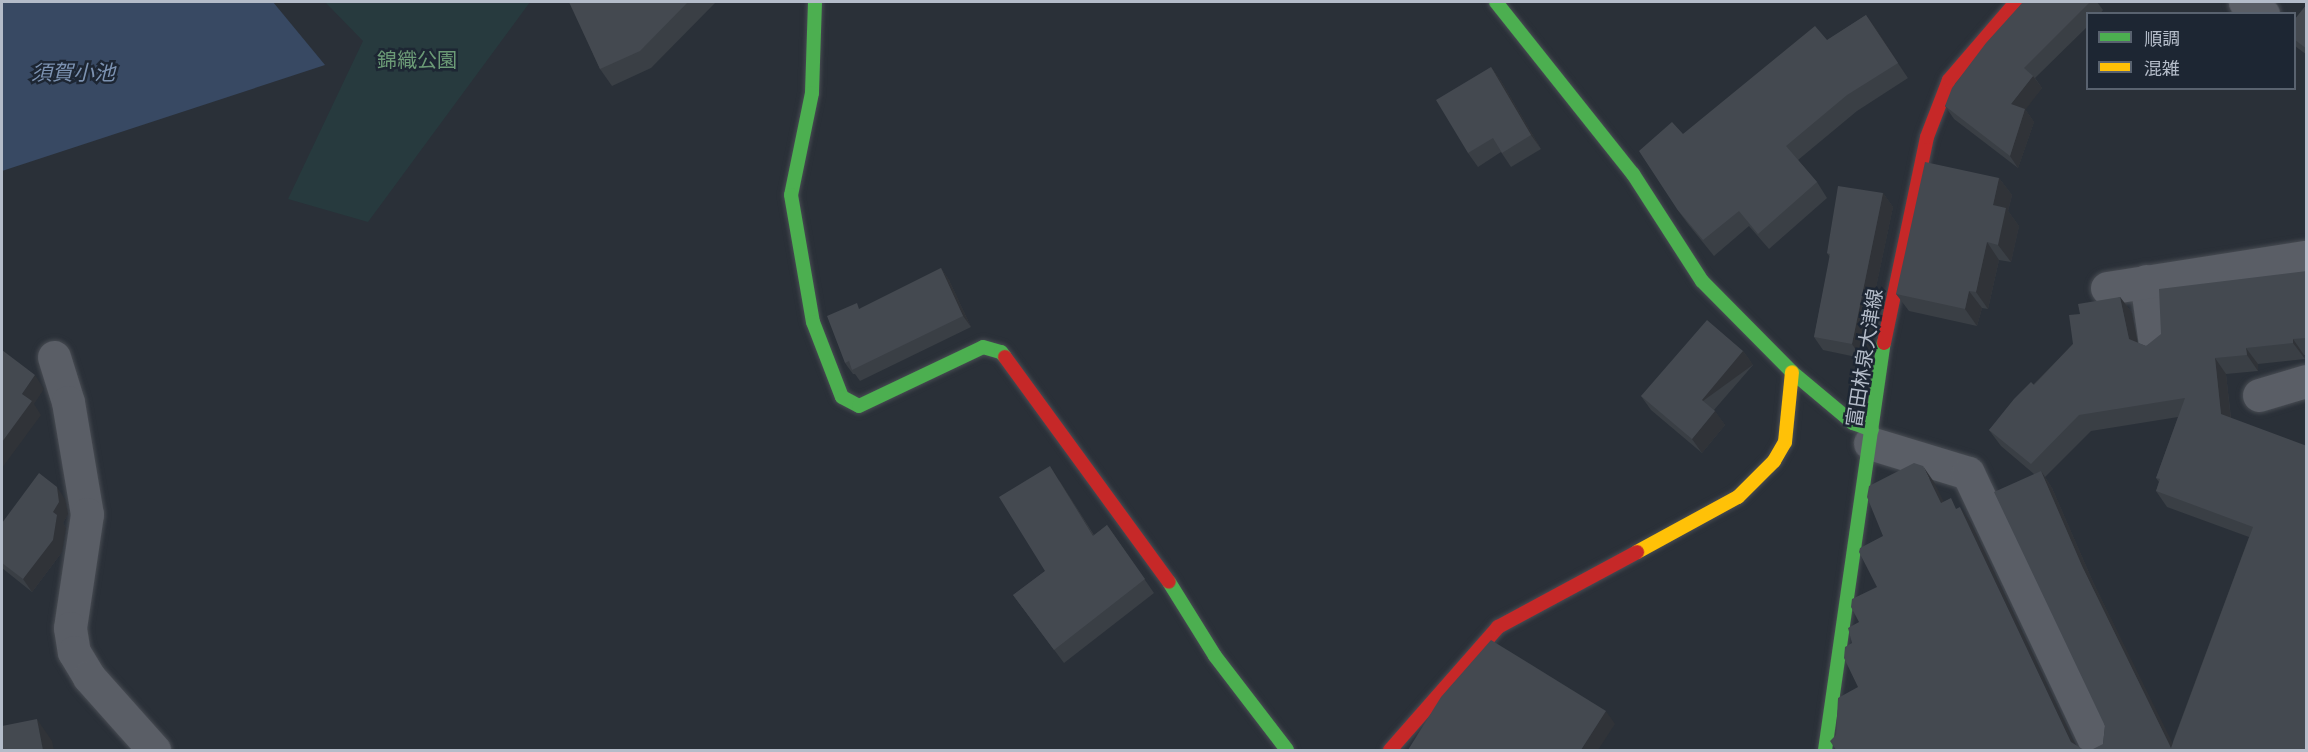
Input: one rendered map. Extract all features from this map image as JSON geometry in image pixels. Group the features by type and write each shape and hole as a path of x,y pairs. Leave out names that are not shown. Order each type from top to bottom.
{"street":[{"path":"815,2 812,93 791,195 813,322 842,397 859,406 963,354 983,348 1001,352 1099,482 1188,608 1215,656 1287,750"},
{"path":"1496,2 1633,174 1702,281 1792,372 1871,437 1968,473 2099,750"},
{"name":"富田林泉大津線","path":"1825,750 1887,323 1927,137 1949,80 2016,2"},
{"path":"2245,2 2260,12"},
{"path":"2107,288 2307,257"},
{"path":"2146,281 2155,344"},
{"path":"54,357 68,402 87,514 70,628 74,652 89,677 154,750"},
{"path":"1390,750 1498,627 1738,497 1774,461 1785,442 1792,372"},
{"path":"2259,395 2307,381"}],"green space":[{"name":"錦織公園","path":"325,2 530,2 368,222 288,199 363,41"}],"water":[{"name":"須賀小池","path":"2,2 273,2 325,65 2,171"}],"building":[{"path":"569,2 688,2 640,51 600,69"},
{"path":"2023,2 2090,2 2024,68 2033,76 2011,104 2025,109 2010,156 1945,106 1952,88 1986,43"},
{"path":"2307,4 2307,49 2296,41 2296,18"},
{"path":"1866,15 1898,63 1847,95 1786,146 1817,182 1758,234 1739,211 1703,240 1677,209 1639,151 1672,122 1683,134 1815,26 1827,40"},
{"path":"1491,67 1531,135 1502,153 1493,138 1468,153 1436,100"},
{"path":"1925,162 1999,178 1993,205 2006,208 1998,245 1987,242 1976,292 1969,291 1965,309 1896,294"},
{"path":"1838,186 1883,193 1852,344 1814,337 1830,254 1827,253"},
{"path":"941,268 963,316 852,370 849,361 845,363 827,316 857,303 859,309"},
{"path":"2307,271 2307,338 2293,339 2293,343 2246,348 2247,355 2215,358 2221,414 2307,446 2307,750 2091,750 2103,744 2105,726 1994,492 2041,471 2082,566 2171,748 2253,527 2156,491 2160,479 2156,478 2185,398 2079,415 2031,464 1989,430 2014,399 2031,382 2034,385 2073,344 2069,315 2080,314 2078,304 2120,297 2129,339 2146,346 2161,334 2159,289"},
{"path":"1707,320 1743,351 1702,400 1715,411 1692,439 1641,396"},
{"path":"2,350 35,375 22,394 32,401 2,442"},
{"path":"1914,463 1923,466 1941,503 1951,498 1956,509 1960,507 2071,742 2084,750 1836,750 1830,741 1836,735 1838,698 1858,687 1844,658 1845,647 1852,643 1848,628 1859,622 1851,607 1852,599 1877,587 1859,552 1860,548 1883,536 1867,497 1869,486"},
{"path":"1050,466 1093,536 1107,525 1145,579 1054,650 1013,595 1045,571 999,497"},
{"path":"39,473 57,487 59,502 53,512 57,515 53,540 23,579 2,563 2,523"},
{"path":"1491,640 1606,711 1581,750 1408,750 1441,697"},
{"path":"37,719 43,750 2,750 2,726"}],"traffic: fast":[{"path":"815,2 812,93 791,195 813,322 842,397 859,406 983,347 1001,352 1005,357"},
{"path":"1496,2 1633,174 1702,281 1792,372 1853,423 1872,430"},
{"path":"1825,750 1884,343"},
{"path":"1169,582 1215,656 1287,750"}],"traffic: slow":[{"path":"1637,552 1738,497 1774,461 1785,442 1792,372"}],"traffic: jam":[{"path":"1884,343 1927,137 1949,80 2016,2"},
{"path":"1005,357 1169,582"},
{"path":"1390,750 1498,627 1637,552"}]}
